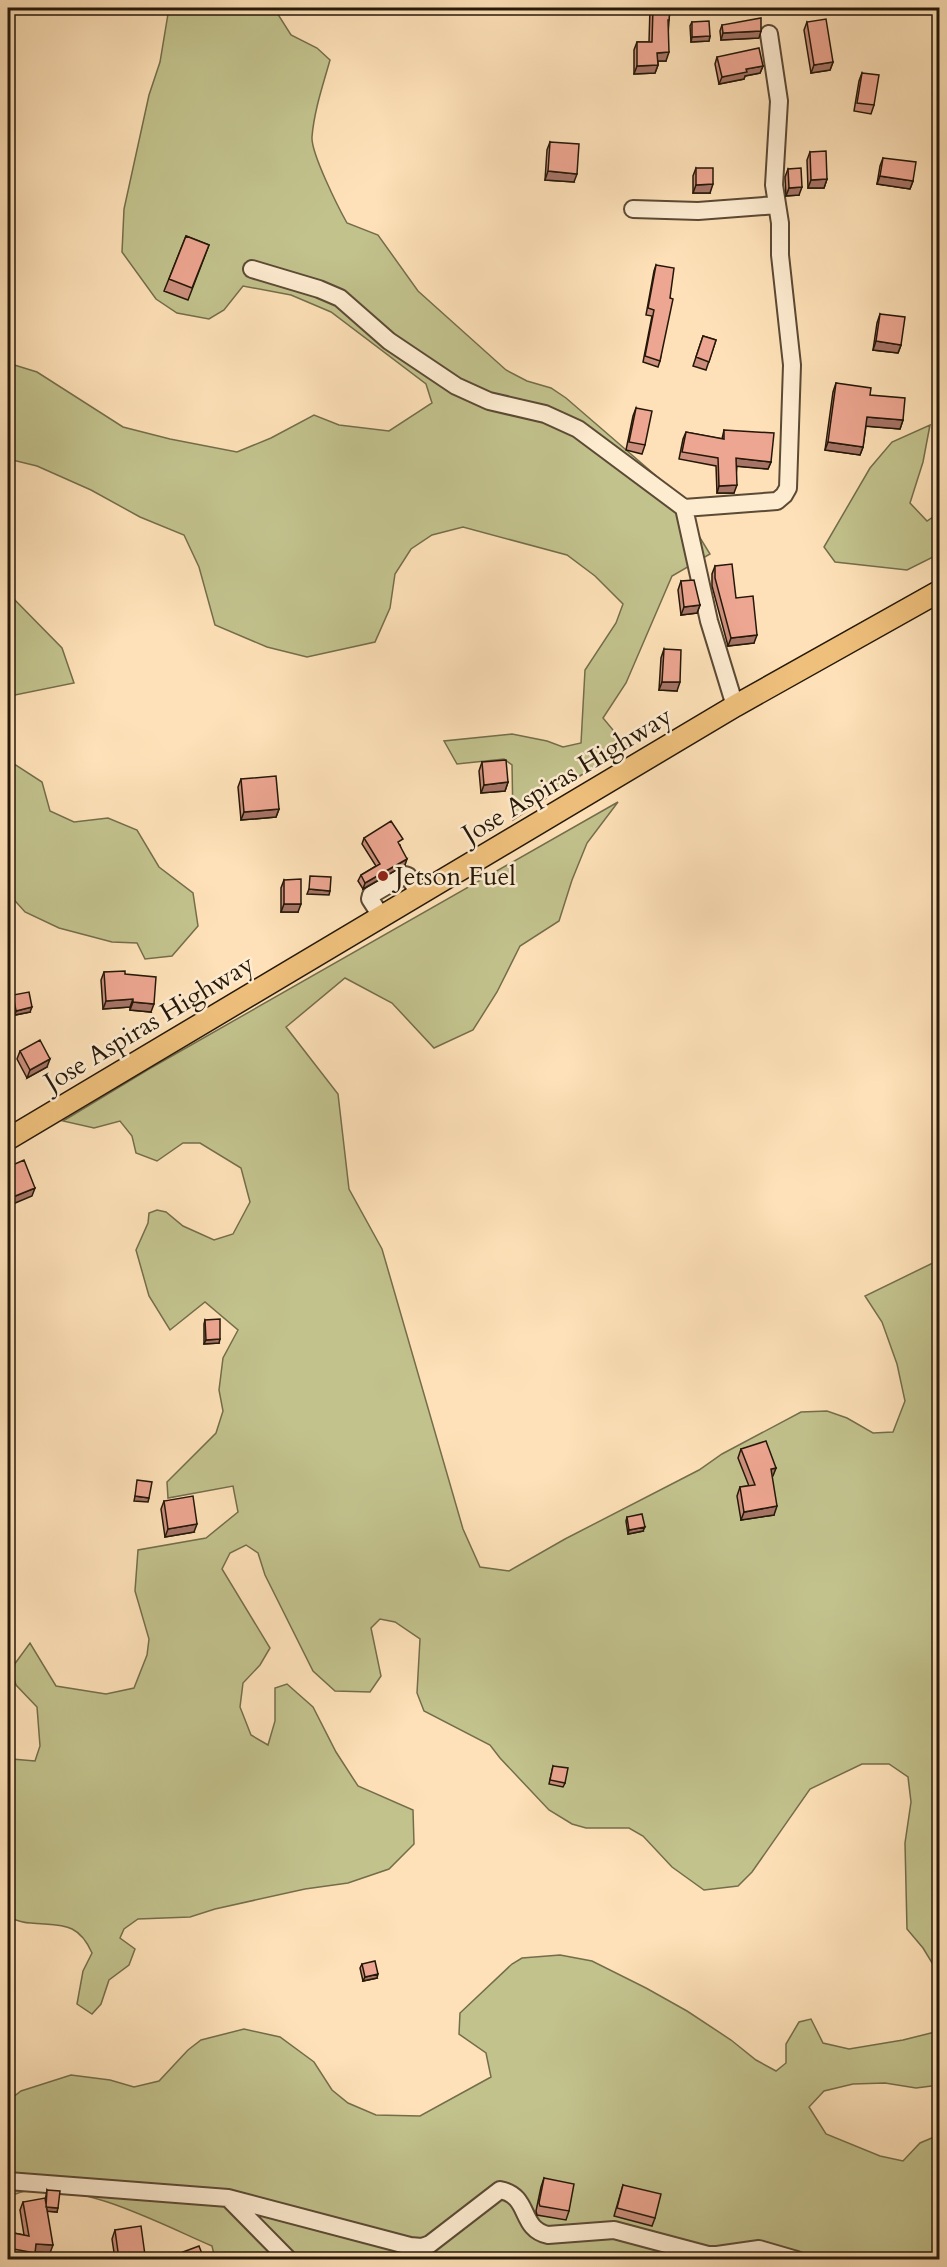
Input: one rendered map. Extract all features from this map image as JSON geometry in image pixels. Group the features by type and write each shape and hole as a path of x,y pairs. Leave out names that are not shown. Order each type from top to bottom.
{"main road":[{"name":"Jose Aspiras Highway","path":"8,1139 735,706 939,591"}],"street":[{"path":"252,269 319,289 340,298 389,341 456,386 489,401 544,414 578,429 684,508 774,501 781,498 787,491 792,365 780,263 781,231 774,171 779,101 769,34"},
{"path":"633,209 698,211 777,206"},
{"path":"684,508 709,621 735,706"},
{"path":"8,2181 228,2198 410,2246 422,2247 430,2244 500,2190 515,2196 521,2202 531,2227 540,2234 614,2230 708,2255 759,2249 797,2259"},
{"path":"228,2198 289,2259"}],"green space":[{"path":"169,8 274,8 291,35 317,48 330,60 312,137 320,167 347,223 378,235 418,291 506,370 527,381 551,388 566,398 669,487 710,554 672,576 626,683 603,718 628,748 589,770 513,820 512,765 504,759 457,764 444,741 512,734 547,741 563,747 581,743 585,670 616,623 623,604 595,576 567,555 463,527 432,535 411,549 395,574 390,608 375,642 307,657 267,647 215,625 199,567 184,535 140,517 91,490 37,466 8,459 8,363 37,372 123,427 237,452 271,438 314,415 339,425 389,431 432,403 426,384 331,312 291,295 243,286 224,310 209,319 177,313 156,299 122,252 124,209 149,95 160,62"},
{"path":"930,425 923,462 910,503 927,521 939,513 939,554 907,570 835,562 824,547 870,468 892,442"},
{"path":"8,593 62,648 74,683 15,695 8,691"},
{"path":"8,760 42,782 50,811 74,822 108,818 137,830 159,867 193,893 198,926 172,956 145,959 137,943 112,942 59,928 25,912 8,893"},
{"path":"618,802 587,843 559,921 520,946 497,992 473,1030 434,1048 392,1003 345,978 286,1027 338,1094 349,1189 382,1249 463,1529 480,1567 509,1571 565,1539 699,1470 722,1454 801,1412 827,1411 847,1418 873,1433 893,1432 905,1401 897,1364 882,1322 865,1296 939,1260 939,1972 907,1929 905,1843 911,1802 908,1777 889,1764 862,1764 810,1789 752,1872 738,1886 704,1890 672,1867 643,1836 629,1828 586,1828 572,1824 549,1810 490,1745 424,1711 417,1693 420,1639 395,1622 380,1619 371,1628 381,1676 370,1692 335,1691 313,1671 265,1575 258,1553 246,1545 230,1553 222,1569 270,1648 260,1665 243,1683 240,1707 251,1735 268,1745 275,1721 275,1688 287,1684 313,1707 336,1752 358,1786 413,1810 414,1844 389,1869 348,1883 305,1889 215,1909 190,1917 138,1919 124,1929 120,1938 135,1949 129,1965 109,1980 101,2004 92,2014 77,2004 83,1971 92,1953 81,1935 60,1925 25,1922 8,1917 8,1750 12,1759 35,1761 40,1746 37,1707 16,1685 11,1669 30,1643 56,1686 106,1694 134,1688 147,1655 149,1639 135,1591 138,1550 206,1538 238,1512 233,1486 168,1498 167,1482 216,1433 223,1411 219,1390 223,1358 238,1330 205,1302 170,1330 149,1296 136,1250 148,1223 149,1213 157,1210 166,1212 183,1226 214,1240 233,1234 250,1202 241,1168 200,1143 183,1143 157,1161 136,1153 132,1136 120,1121 94,1128 63,1121 149,1069"},
{"path":"560,1955 592,1961 646,1988 687,2011 731,2040 756,2060 776,2071 786,2063 786,2044 799,2022 811,2019 823,2043 849,2049 939,2031 939,2085 916,2088 885,2083 853,2084 824,2091 809,2107 826,2134 880,2156 903,2161 920,2143 939,2135 939,2259 215,2259 212,2246 147,2217 99,2199 52,2190 30,2190 8,2197 8,2101 21,2091 71,2075 110,2080 134,2087 159,2081 188,2050 201,2040 244,2029 280,2037 314,2062 332,2090 348,2103 376,2115 420,2116 491,2077 486,2053 459,2034 460,2013 512,1964 522,1958"}],"building":[{"path":"653,8 670,8 669,52 657,53 658,65 637,66 637,42 652,42"},
{"path":"761,18 761,31 723,33 722,25"},
{"path":"826,19 833,62 814,65 807,22"},
{"path":"709,21 710,36 692,37 692,22"},
{"path":"759,48 763,66 722,77 717,57"},
{"path":"862,73 879,75 874,105 857,103"},
{"path":"550,142 579,144 577,174 548,171"},
{"path":"826,151 827,179 811,180 810,152"},
{"path":"883,158 916,162 913,181 880,176"},
{"path":"696,168 713,168 713,184 696,185"},
{"path":"801,168 802,187 789,188 788,169"},
{"path":"186,236 209,245 192,288 169,279"},
{"path":"656,265 674,268 670,298 673,299 660,361 645,356 654,310 648,308"},
{"path":"880,314 905,317 901,345 876,341"},
{"path":"703,336 716,340 709,362 696,357"},
{"path":"836,383 871,388 870,395 905,398 903,420 867,417 863,447 828,442"},
{"path":"636,408 652,411 645,445 629,442"},
{"path":"724,430 774,433 771,462 736,458 737,485 719,486 718,458 682,452 686,432 724,439"},
{"path":"732,564 736,598 753,596 757,635 731,638 715,578 715,566"},
{"path":"694,580 700,605 684,607 681,581"},
{"path":"664,649 681,650 680,682 662,682"},
{"path":"506,760 508,782 484,785 482,762"},
{"path":"276,776 279,809 244,812 241,779"},
{"path":"391,821 403,839 398,842 407,859 365,883 361,875 380,864 364,838"},
{"path":"310,876 331,877 330,891 309,889"},
{"path":"301,879 301,904 284,904 284,880"},
{"path":"125,971 125,974 156,977 154,1004 133,1002 133,999 106,1001 104,972"},
{"path":"29,992 32,1007 16,1011 13,995"},
{"path":"40,1040 50,1059 30,1070 20,1051"},
{"path":"24,1160 35,1188 8,1199 8,1167"},
{"path":"220,1319 220,1339 206,1340 205,1320"},
{"path":"766,1441 776,1468 771,1469 777,1506 744,1512 740,1487 755,1485 741,1449"},
{"path":"137,1480 152,1482 149,1498 135,1496"},
{"path":"193,1496 197,1524 168,1529 164,1501"},
{"path":"642,1514 645,1527 629,1530 627,1517"},
{"path":"8,1615 13,1631 8,1633"},
{"path":"553,1766 568,1768 565,1783 550,1780"},
{"path":"375,1961 378,1974 365,1977 362,1964"},
{"path":"544,2178 574,2184 569,2211 540,2206"},
{"path":"623,2185 661,2194 655,2218 617,2208"},
{"path":"47,2190 60,2191 58,2208 46,2207"},
{"path":"45,2198 53,2245 36,2244 35,2253 8,2248 8,2232 29,2236 23,2202"},
{"path":"141,2226 145,2255 132,2257 133,2259 119,2259 115,2230"},
{"path":"199,2246 204,2259 186,2259 183,2252"}],"place":[{"name":"Jetson Fuel","path":"383,876"}]}
